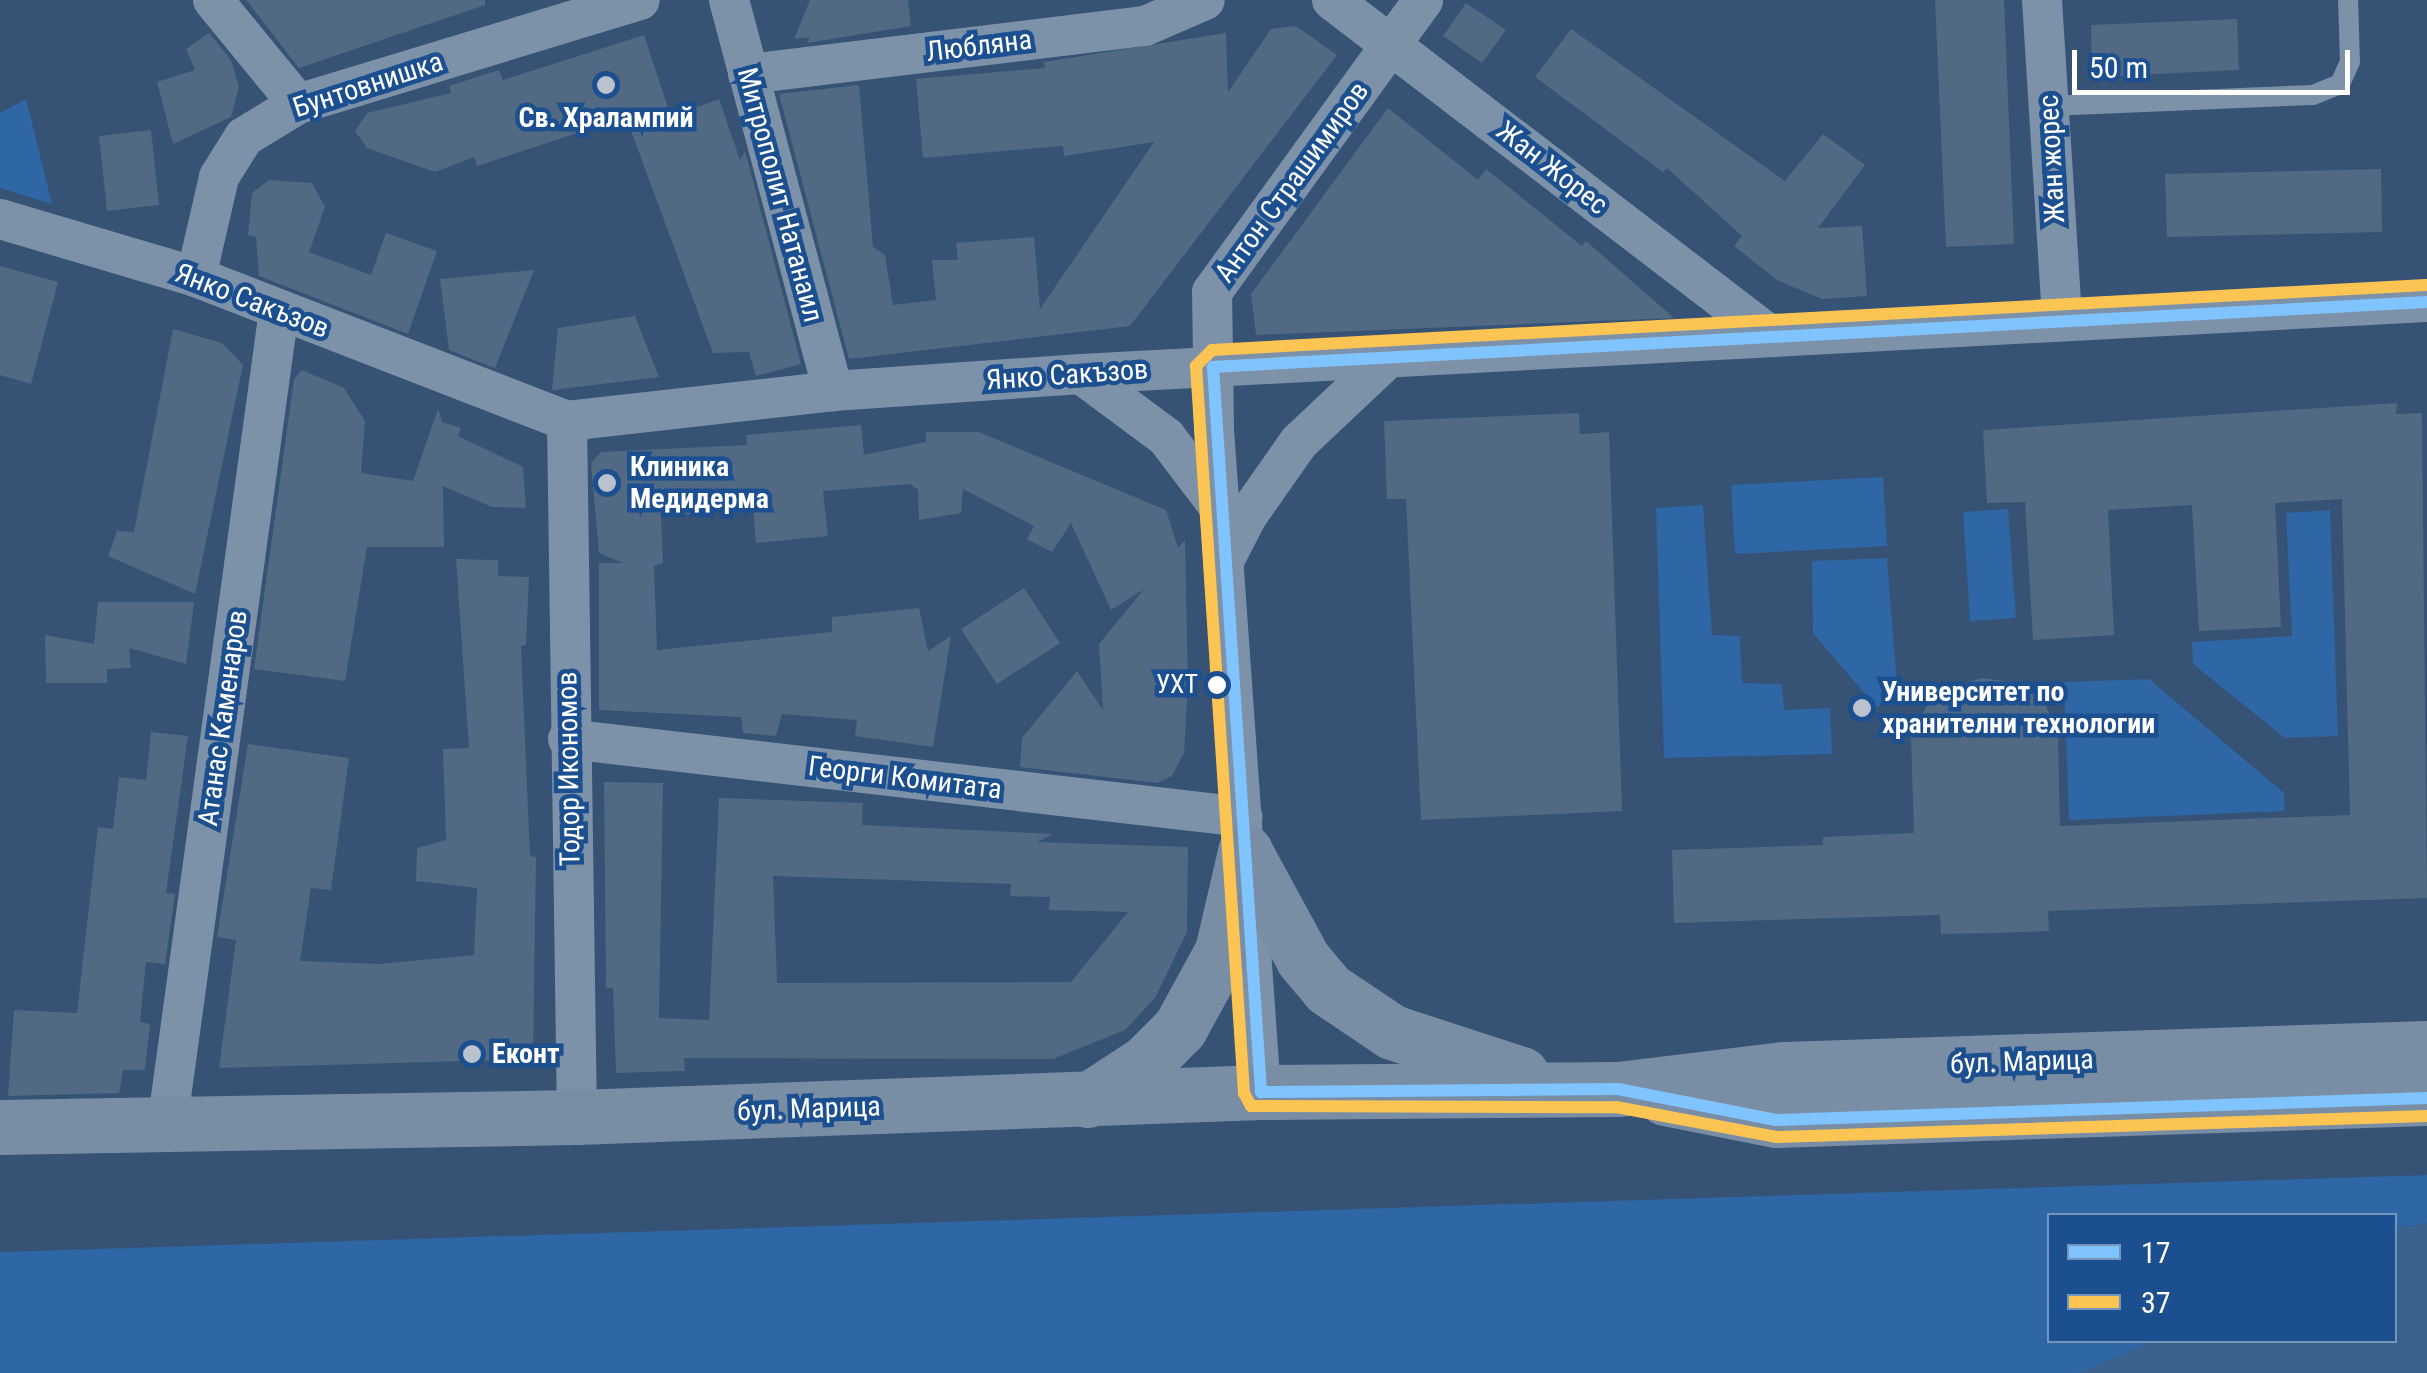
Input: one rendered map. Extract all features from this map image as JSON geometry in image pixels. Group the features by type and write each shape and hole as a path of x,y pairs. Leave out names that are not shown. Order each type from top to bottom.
{"street":[{"path":"213,0 298,104"},
{"name":"Бунтовнишка","path":"196,277 220,177 244,137 298,104 640,0"},
{"name":"Митрополит Натанаил","path":"729,0 833,391"},
{"name":"Любляна","path":"748,74 1145,26 1205,0"},
{"name":"Жан Жорес","path":"1332,0 1772,337"},
{"name":"Антон Страшимиров","path":"1261,1092 1212,367 1212,292 1423,0"},
{"name":"Жан жорес","path":"2042,0 2062,319"},
{"name":"Янко Сакъзов","path":"0,219 196,277 567,422 833,391 1080,374 1384,362 2062,319 2421,306"},
{"name":"Атанас Каменаров","path":"166,1126 279,311"},
{"path":"1225,560 1246,516 1299,442 1384,362"},
{"path":"1080,374 1166,438 1221,509"},
{"name":"Тодор Икономов","path":"567,422 568,739 577,1116"},
{"name":"Георги Комитата","path":"568,739 1244,834"},
{"path":"1244,834 1303,959 1360,1016 1392,1032 1592,1089"},
{"path":"1088,1100 1146,1062 1180,1028 1222,952 1244,834"},
{"name":"бул. Марица","path":"0,1128 577,1116 1261,1092 1592,1089 1784,1069 2427,1048"},
{"name":"бул. Марица","path":"1592,1089 1776,1120 2427,1098"}],"lane":[{"path":"2050,106 2313,95 2340,84 2350,62 2348,0"}],"shaded area":[{"path":"26,99 52,204 0,188 0,113"},
{"path":"1883,477 1887,546 1735,554 1731,485"},
{"path":"1703,505 1712,635 1740,636 1742,683 1782,684 1784,710 1830,708 1832,754 1664,758 1656,508"},
{"path":"2008,509 2016,618 1970,621 1963,512"},
{"path":"2330,510 2338,736 2285,738 2193,664 2192,642 2292,636 2286,513"},
{"path":"1887,558 1897,684 1877,708 1813,633 1812,561"},
{"path":"2149,679 2284,793 2285,811 2069,820 2064,682"},
{"path":"2427,1175 2427,1223 2397,1229 2397,1213 2047,1213 2047,1343 2149,1343 2079,1373 0,1373 0,1252"},
{"path":"2427,1223 2427,1373 2079,1373 2149,1343 2397,1343 2397,1229"}],"building":[{"path":"246,0 485,0 485,5 299,68"},
{"path":"810,0 908,0 911,26 807,43 810,37 794,39"},
{"path":"1935,0 2004,0 2014,244 1946,247"},
{"path":"1466,3 1506,30 1482,63 1443,36"},
{"path":"2237,19 2239,70 2092,77 2091,25"},
{"path":"1296,26 1337,55 1130,326 849,359 779,94 859,85 873,247 885,255 893,305 936,300 932,260 958,260 956,243 1034,237 1040,309 1154,142 1064,156 1063,146 923,158 916,79 1045,68 1044,62 1226,33 1228,92 1271,29"},
{"path":"1571,29 1785,181 1823,134 1865,165 1818,228 1862,226 1867,296 1822,299 1777,280 1734,246 1742,236 1667,168 1663,172 1535,77"},
{"path":"209,33 231,60 239,87 231,117 173,144 157,82 195,70 186,49"},
{"path":"644,35 671,117 719,99 740,160 745,151 801,364 756,376 749,352 713,353 626,117 477,166 474,157 435,172 367,148 355,131 367,113 451,93 449,86 499,70 503,80"},
{"path":"1388,108 1478,180 1486,169 1582,246 1586,241 1674,318 1256,335 1251,294"},
{"path":"151,130 159,205 107,211 99,136"},
{"path":"2381,169 2382,232 2167,237 2165,174"},
{"path":"269,180 312,183 325,207 309,252 371,275 386,233 437,251 408,334 259,276 256,237 248,235 252,193"},
{"path":"0,266 58,282 31,384 0,375"},
{"path":"534,270 495,368 449,350 440,279"},
{"path":"635,316 659,377 552,390 558,328"},
{"path":"173,329 222,343 243,365 195,594 108,556 117,531 134,532"},
{"path":"302,370 344,388 365,421 361,473 413,481 438,409 442,422 461,428 458,436 523,467 526,508 492,507 443,486 444,547 367,547 345,681 254,669 294,379"},
{"path":"2397,403 2396,414 2422,413 2427,898 2048,911 2049,931 1996,933 1941,934 1940,915 1674,923 1672,850 1823,845 1823,837 1914,833 1911,737 1926,707 1950,687 1982,678 2021,683 2046,706 2058,732 2060,826 2350,815 2342,499 2275,503 2281,627 2199,631 2192,505 2108,510 2114,635 2033,640 2025,502 1987,503 1983,430"},
{"path":"1579,413 1580,434 1609,432 1622,811 1421,820 1406,499 1387,499 1384,421"},
{"path":"861,425 864,455 926,442 926,432 979,432 1166,510 1178,548 1185,540 1188,686 1184,753 1172,776 1157,783 1020,767 1022,738 1077,671 1103,710 1099,644 1144,589 1111,610 1071,523 1052,552 1027,539 1034,526 963,489 961,513 919,520 918,490 910,484 823,491 828,536 756,543 753,508 661,517 663,563 654,566 657,650 832,632 832,617 919,608 928,651 951,636 933,747 855,736 857,720 782,714 776,736 743,733 741,717 599,710 599,563 623,563 599,553 591,463 601,452 747,445 746,435"},
{"path":"456,559 498,560 498,576 529,577 526,645 521,646 530,856 536,857 533,1059 219,1068 236,940 217,937 248,744 349,758 331,890 311,888 300,961 379,964 474,955 477,888 416,881 417,848 446,840 443,749 469,748"},
{"path":"1024,588 1060,643 997,684 961,629"},
{"path":"98,602 194,602 186,664 129,648 131,668 107,669 107,683 46,683 45,635 94,644"},
{"path":"151,732 188,736 166,893 175,894 165,964 146,962 140,1022 150,1024 145,1070 123,1070 119,1093 8,1096 14,1010 77,1013 98,827 113,829 119,777 146,780"},
{"path":"604,782 663,783 659,1018 709,1020 719,798 863,803 862,825 1053,834 1037,842 1188,847 1187,932 1155,998 1125,1030 1053,1059 684,1058 685,1071 616,1073 613,988 606,988","holes":["773,876 1011,884 1010,896 1050,897 1049,910 1128,912 1071,982 777,983"]}],"transit line":[{"name":"37","path":"2426,285 1212,350 1196,366 1244,1093 1251,1106 1616,1107 1777,1137 2427,1116"},
{"name":"17","path":"2427,302 1213,367 1261,1092 1618,1089 1776,1120 2427,1098"}],"place":[{"name":"Св. Хралампий","path":"606,85"},
{"name":"Клиника Медидерма","path":"607,483"},
{"name":"УХТ","path":"1217,685"},
{"name":"Университет по хранителни технологии","path":"1862,708"},
{"name":"Еконт","path":"472,1054"}]}
